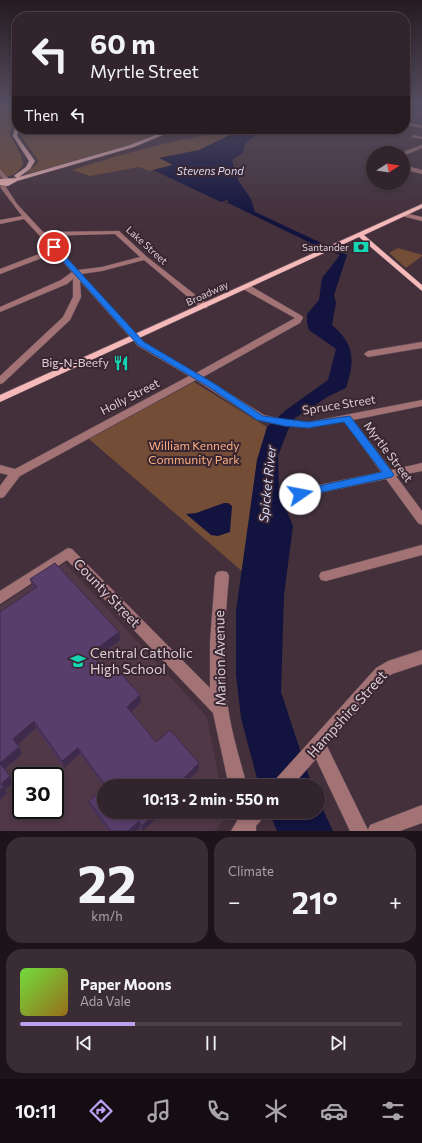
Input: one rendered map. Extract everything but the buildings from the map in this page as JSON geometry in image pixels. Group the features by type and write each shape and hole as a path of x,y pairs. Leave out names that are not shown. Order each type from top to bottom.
{"main road":[{"path":"6,181 28,168 32,161 19,142"},
{"path":"6,181 143,142"},
{"name":"Broadway","path":"0,398 422,206"},
{"path":"360,235 422,289"}],"street":[{"path":"410,151 422,146"},
{"path":"410,169 422,172"},
{"path":"0,171 6,181 3,187 4,190 26,217 141,344 197,378"},
{"path":"404,215 422,219"},
{"path":"0,222 26,217"},
{"name":"Lake Street","path":"42,234 117,232 145,258 204,306"},
{"path":"0,272 56,250"},
{"path":"0,310 64,282 76,272 88,272 145,258"},
{"path":"0,381 67,318 76,297 76,272"},
{"name":"Holly Street","path":"16,473 129,412 197,378 297,321 299,318 246,287"},
{"path":"368,354 422,344"},
{"name":"Spruce Street","path":"197,378 261,418 285,423 308,425 422,403"},
{"name":"Myrtle Street","path":"347,418 422,520"},
{"path":"300,494 422,467"},
{"path":"0,469 16,473 0,494"},
{"path":"326,576 422,550"},
{"name":"County Street","path":"0,598 68,553 220,709"},
{"name":"Marion Avenue","path":"222,576 219,601 217,662 220,709 236,779"},
{"name":"Hampshire Street","path":"287,779 381,673 388,668 422,657"},
{"path":"313,751 359,831"},
{"path":"376,831 422,814"}],"shaded area":[{"name":"Central Catholic High School","path":"65,563 207,717 219,779 97,779 97,819 225,819 214,831 0,831 0,606"}],"green space":[{"path":"0,142 14,142 21,155 23,165 15,174 0,179"},
{"path":"25,142 140,142 25,174 39,162"},
{"path":"172,142 215,142 199,150 160,158 173,165 149,171 139,167 90,176 72,170 115,157"},
{"path":"398,248 422,256 406,268 389,253"},
{"name":"William Kennedy Community Park","path":"194,382 267,427 257,460 243,572 89,439"}],"water":[{"path":"216,142 248,142 245,144 243,153 232,160 238,180 251,199 255,212 347,255 334,295 336,303 332,325 345,339 351,354 351,369 346,388 329,396 295,418 288,430 278,456 279,493 293,526 284,595 281,692 310,779 257,779 241,718 236,674 236,611 257,460 267,427 286,410 328,380 336,349 309,330 307,314 319,300 322,278 340,255 319,247 228,203 224,203 229,202 227,200 221,202 153,170 173,165 159,158 199,150"},
{"path":"228,503 232,506 230,532 218,536 211,535 186,514 196,513"},
{"path":"325,814 333,831 277,831 272,819 325,819"}],"place":[{"name":"Santander","path":"361,247"},
{"name":"Big-N-Beefy","path":"121,363"},
{"name":"Central Catholic High School","path":"78,661"}],"route":[{"path":"54,247 141,344 238,402 261,418 285,423 308,425 347,418 389,475 300,494"}],"water label":[{"name":"Stevens Pond","path":"210,171"},
{"name":"Spicket River","path":"267,484"}]}
